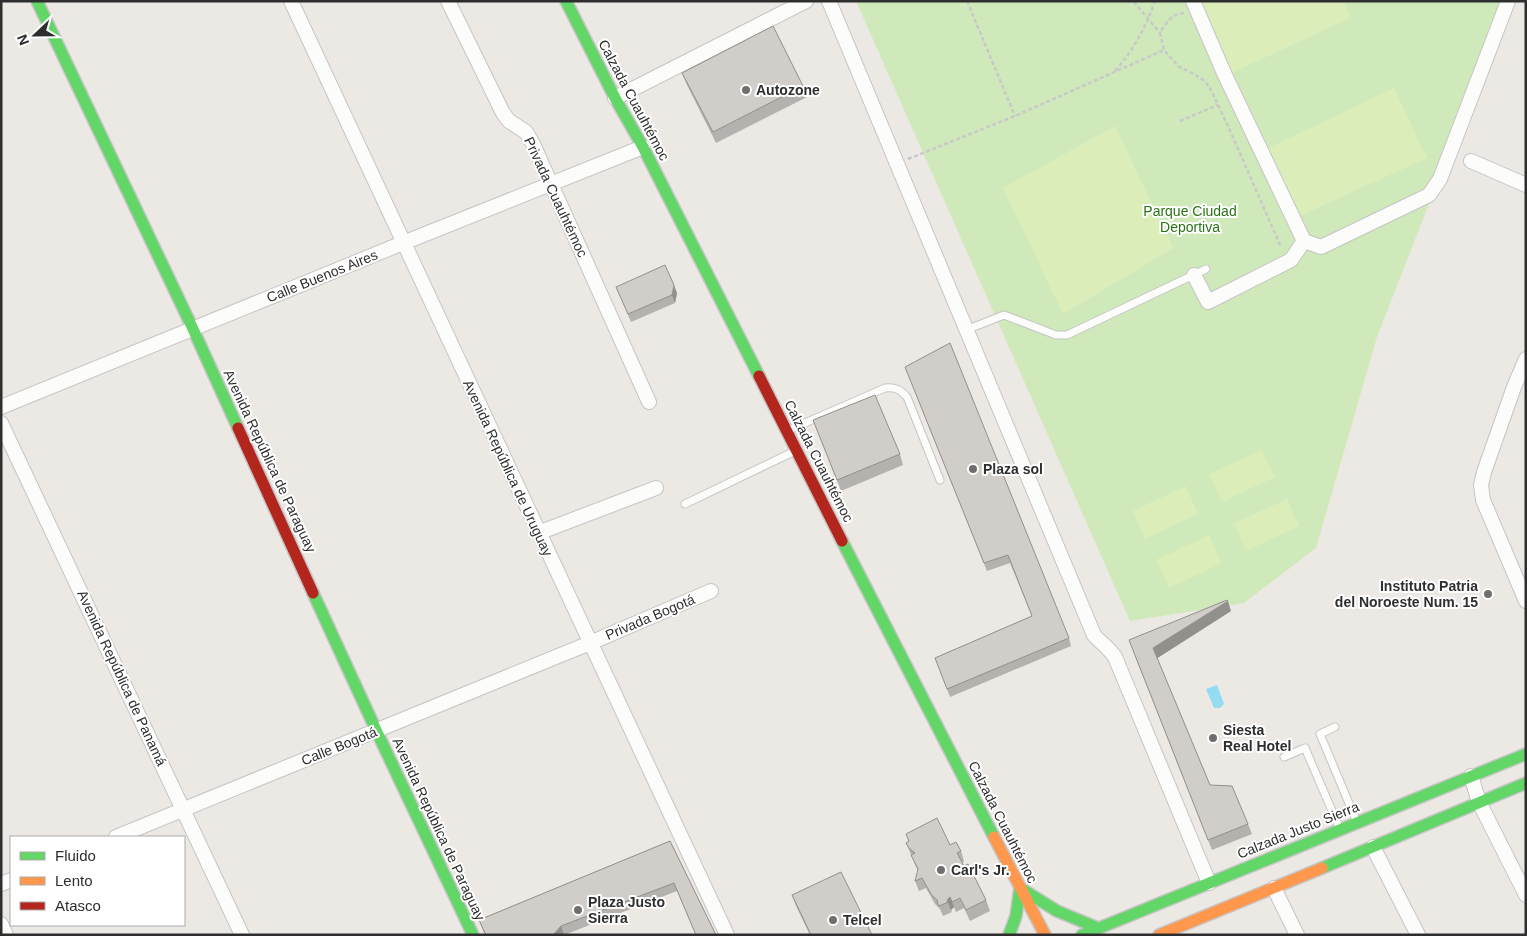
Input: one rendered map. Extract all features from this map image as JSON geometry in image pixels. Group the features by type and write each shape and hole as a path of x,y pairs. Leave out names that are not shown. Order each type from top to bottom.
{"main road":[{"name":"Avenida República de Paraguay","path":"38,1 193,329 376,730 473,935"},
{"name":"Calzada Cuauhtémoc","path":"566,1 615,98 643,147 1045,935"},
{"name":"Calzada Justo Sierra","path":"1082,935 1526,754"},
{"path":"1167,933 1526,783"},
{"path":"1009,935 1016,916 1020,888 1044,905 1070,919 1098,928"}],"street":[{"name":"Avenida República de Uruguay","path":"291,1 727,935"},
{"name":"Privada Cuauhtémoc","path":"448,1 503,112 509,121 526,132 649,402"},
{"path":"615,98 806,1"},
{"path":"829,1 1094,635 1115,657 1209,883"},
{"path":"1195,8 1304,241 1321,247 1428,195 1440,179 1508,1"},
{"name":"Calle Buenos Aires","path":"1,407 643,147"},
{"path":"1470,161 1526,185"},
{"path":"1200,272 1208,302 1291,260 1304,241"},
{"path":"1526,359 1520,384 1484,472 1481,485 1483,500 1526,601"},
{"name":"Avenida República de Panamá","path":"1,423 184,809 238,934"},
{"path":"538,533 656,488"},
{"name":"Privada Bogotá","path":"590,643 711,591"},
{"name":"Calle Bogotá","path":"118,836 590,643"},
{"path":"1470,776 1479,802 1526,895"},
{"path":"1373,847 1418,935"},
{"path":"1274,888 1297,935"},
{"path":"1,924 6,935"}],"lane":[{"path":"966,330 1004,315 1056,334 1067,336 1200,272"},
{"path":"787,431 885,388 892,387 901,390 907,398 940,480"},
{"path":"685,504 796,450"},
{"path":"1336,727 1320,734 1357,823"},
{"path":"1284,757 1305,748 1340,830"}],"path":[{"path":"967,1 1015,116"},
{"path":"1114,72 1131,52 1149,18 1155,1"},
{"path":"1134,2 1160,33 1164,50 1178,66 1201,78 1209,86 1281,247"},
{"path":"1160,33 1167,21 1179,13 1195,8"},
{"path":"897,163 1015,116 1164,50"},
{"path":"1180,121 1218,105"}],"green space":[{"name":"Parque Ciudad Deportiva","path":"856,1 1508,1 1377,337 1316,548 1244,603 1130,621"},
{"path":"1196,1 1343,1 1351,18 1229,74"},
{"path":"1394,88 1427,158 1293,219 1262,151"},
{"path":"1115,126 1173,248 1063,314 1003,188"},
{"path":"1262,450 1275,477 1222,502 1209,474"},
{"path":"1186,486 1198,514 1145,539 1133,511"},
{"path":"1287,499 1299,526 1246,551 1234,523"},
{"path":"1209,535 1222,563 1169,588 1156,560"}],"water":[{"path":"1217,685 1224,704 1220,708 1214,708 1206,689"}],"building":[{"name":"Autozone","path":"773,26 803,86 713,132 682,73"},
{"path":"665,265 674,285 672,295 628,314 616,287"},
{"name":"Plaza sol","path":"950,343 1069,638 947,689 935,658 1032,616 1008,555 984,563 905,367"},
{"path":"875,395 900,454 837,480 813,420"},
{"path":"1227,600 1153,648 1210,785 1232,786 1248,824 1208,840 1129,640"},
{"name":"Carl's Jr.","path":"937,818 950,845 956,842 961,851 957,853 964,866 968,864 986,900 966,910 960,898 952,902 950,897 947,900 948,902 939,906 938,901 931,894 922,878 915,881 918,869 911,855 915,853 906,843 909,841 906,834"},
{"name":"Plaza Justo Sierra","path":"670,841 716,935 696,935 674,883 561,926 553,935 486,935 479,920"},
{"name":"Telcel","path":"841,872 872,935 811,935 792,895"}],"traffic: fast":[{"path":"37,1 238,428"},
{"path":"566,1 615,98 643,147 759,376"},
{"path":"842,541 994,837"},
{"path":"313,593 473,935"},
{"path":"1082,935 1526,754"},
{"path":"1322,868 1526,783"},
{"path":"1009,935 1016,916 1020,888 1057,911 1098,928"}],"traffic: slow":[{"path":"994,837 1045,935"},
{"path":"1159,935 1322,868"}],"traffic: jam":[{"path":"759,376 842,541"},
{"path":"238,428 313,593"}],"place":[{"name":"Autozone","path":"746,90"},
{"name":"Plaza sol","path":"973,469"},
{"name":"Instituto Patria del Noroeste Num. 15","path":"1488,594"},
{"name":"Siesta Real Hotel","path":"1213,738"},
{"name":"Carl's Jr.","path":"941,870"},
{"name":"Plaza Justo Sierra","path":"578,910"},
{"name":"Telcel","path":"833,920"}]}
